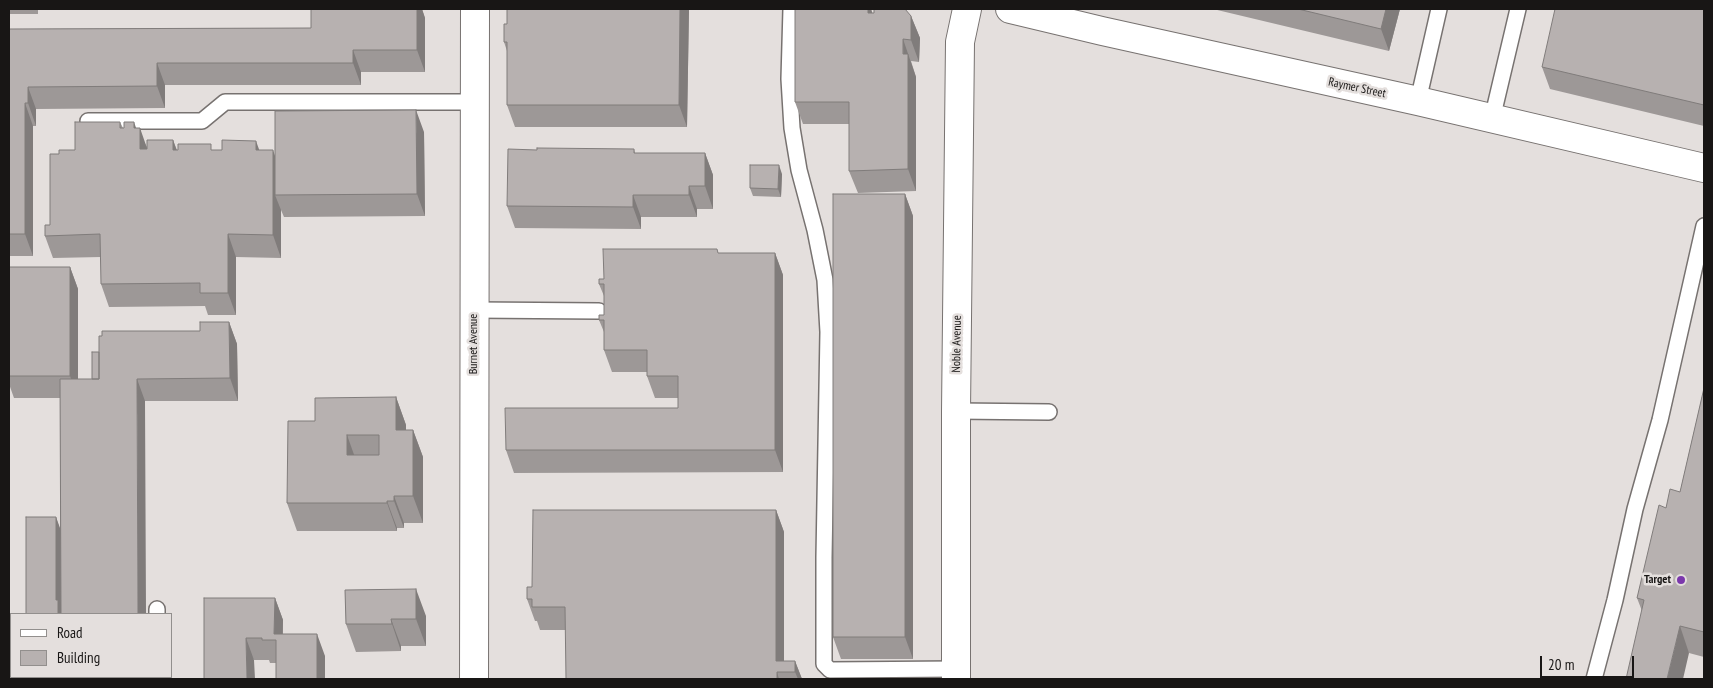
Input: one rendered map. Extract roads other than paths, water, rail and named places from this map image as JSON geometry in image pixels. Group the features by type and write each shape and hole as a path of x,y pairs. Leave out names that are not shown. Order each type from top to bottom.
{"street":[{"name":"Burnet Avenue","path":"474,679 475,9"},
{"name":"Noble Avenue","path":"956,674 956,411 960,42 967,9"},
{"name":"Raymer Street","path":"1010,9 1704,168"}],"lane":[{"path":"790,9 792,128 799,170 815,230 825,280 828,332 824,664 830,670 956,674"},
{"path":"1418,101 1439,9"},
{"path":"1492,119 1518,9"},
{"path":"88,121 202,121 226,102 474,102"},
{"path":"1594,679 1615,600 1635,509 1660,420 1704,226"},
{"path":"474,310 599,311"},
{"path":"956,411 1049,412"}],"place":[{"name":"Target","path":"1681,580"}]}
